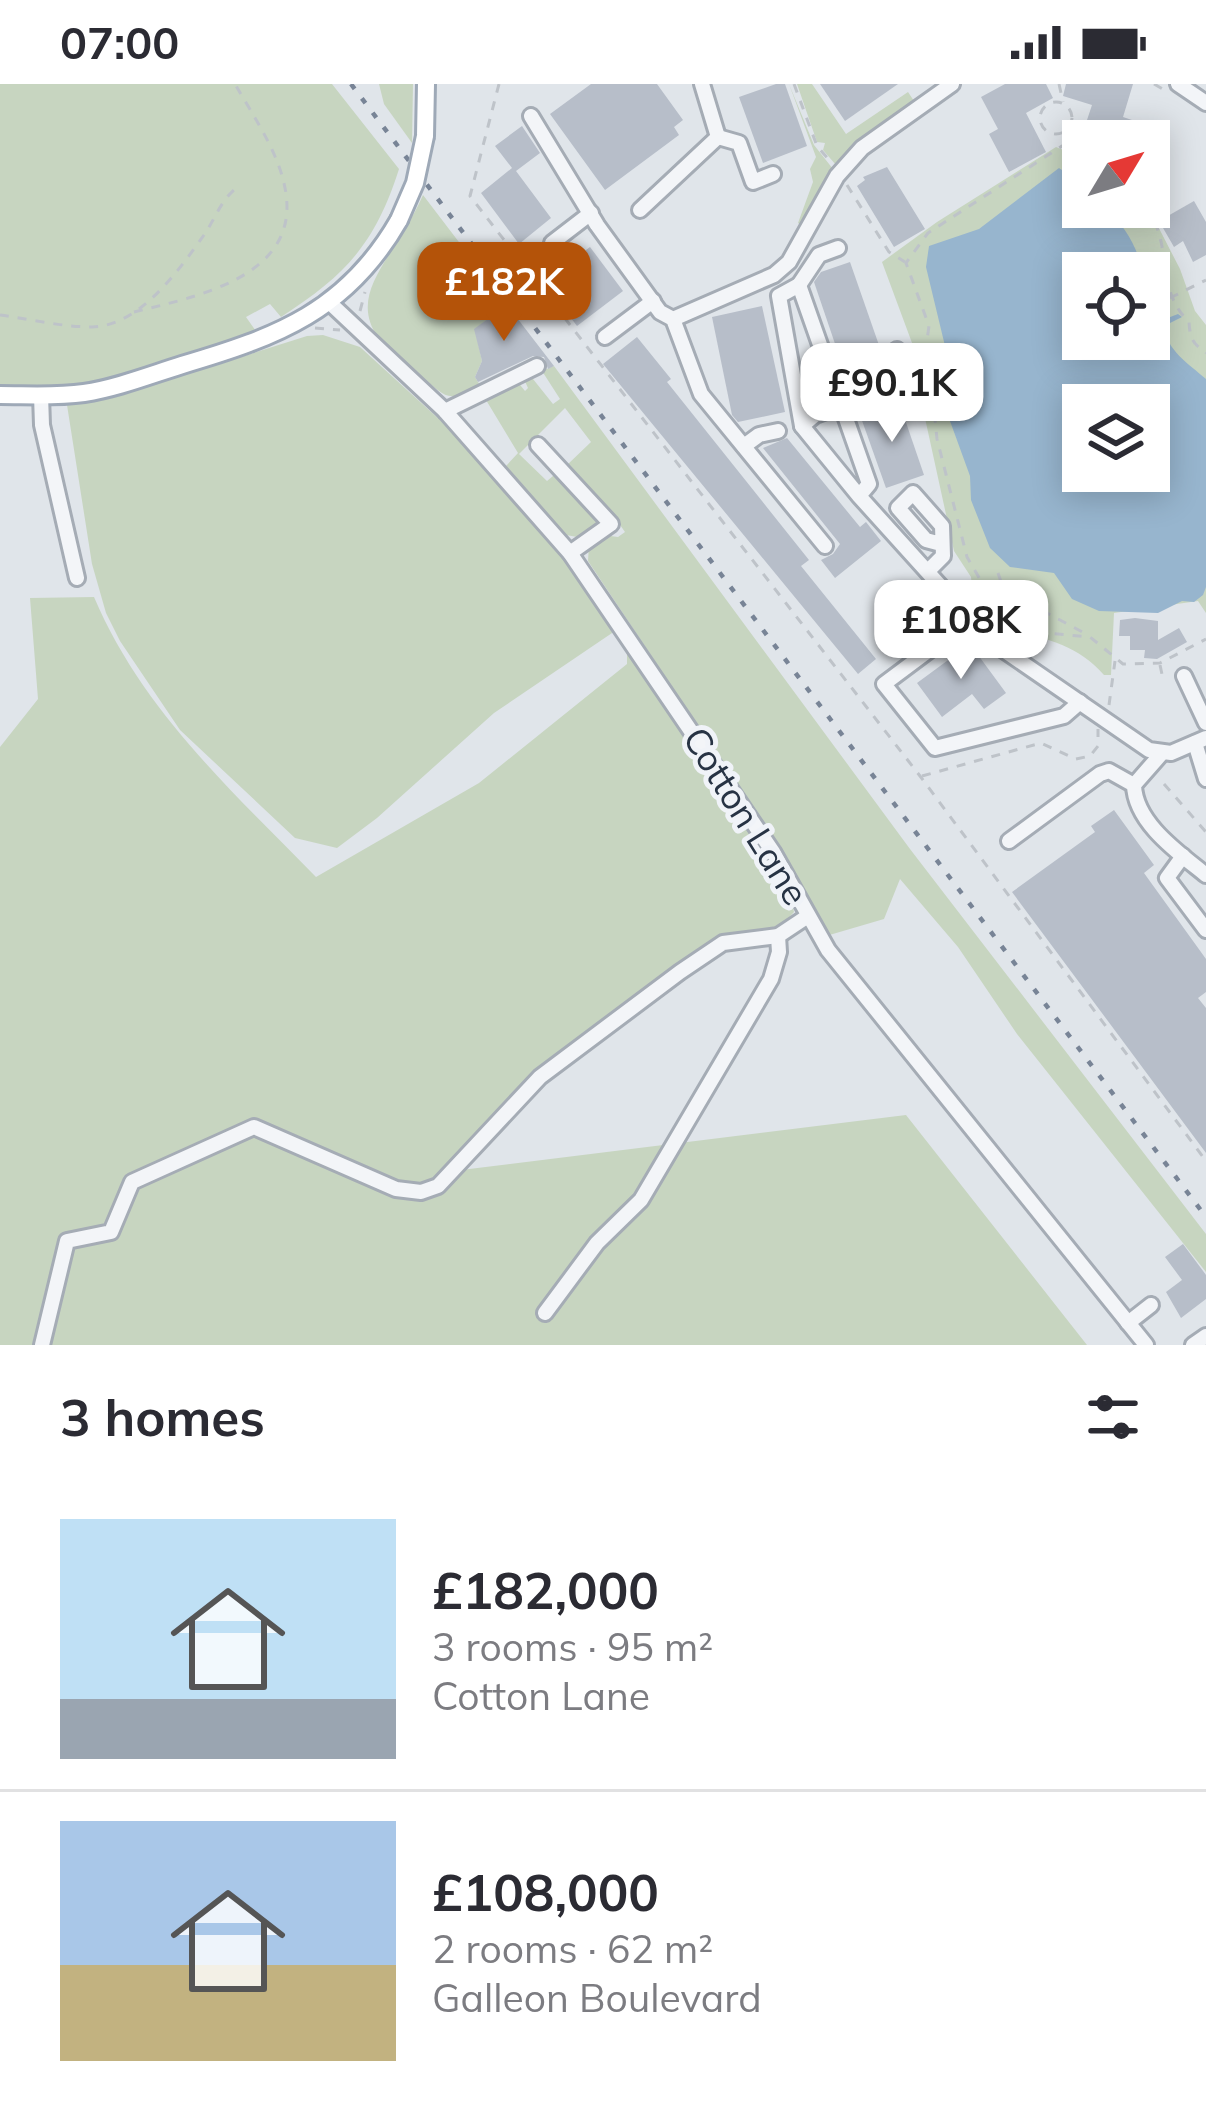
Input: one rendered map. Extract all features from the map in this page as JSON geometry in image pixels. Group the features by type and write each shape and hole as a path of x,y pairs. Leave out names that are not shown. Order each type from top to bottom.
{"main road":[{"path":"0,395 108,388 250,345 330,303 377,256 399,220 417,176 425,136 426,84"}],"street":[{"path":"702,84 718,137"},
{"path":"673,319 775,275 798,248 838,174 862,148 952,84"},
{"path":"1178,84 1206,103"},
{"path":"531,116 660,312 673,319 701,394 825,546"},
{"path":"718,137 739,143 753,182 773,174"},
{"path":"640,210 718,137"},
{"path":"562,256 552,243 591,213"},
{"path":"838,248 819,254 799,285 778,296 802,426 995,645 1149,750 1162,753"},
{"path":"799,285 869,484 859,496"},
{"path":"605,338 653,301"},
{"name":"Cotton Lane","path":"330,303 445,411 570,553 718,766 786,872 828,950 1146,1345"},
{"path":"897,350 916,405"},
{"path":"445,411 537,366"},
{"path":"802,426 815,415 907,381"},
{"path":"41,395 43,425 76,578"},
{"path":"744,446 759,434 778,431"},
{"path":"538,446 611,524 570,553"},
{"path":"928,571 944,556 941,544"},
{"path":"966,613 884,684 935,748 1064,716 1080,702"},
{"path":"1184,676 1206,723"},
{"path":"1134,785 1162,753 1200,740 1206,779"},
{"path":"1009,841 1109,771 1134,785 1144,817 1206,875"},
{"path":"1183,856 1167,878 1206,930"},
{"path":"42,1345 67,1241 111,1232 132,1182 254,1127 396,1189 421,1192 438,1186 540,1077 680,972 723,944 778,935 808,916"},
{"path":"545,1313 597,1243 640,1200 772,976 778,935"},
{"path":"1128,1323 1151,1306"},
{"path":"1193,1345 1206,1336"}],"path":[{"path":"0,315 92,327 187,299 251,271 279,242 287,209 284,181 236,84"},
{"path":"499,84 470,196 920,776 1206,1161"},
{"path":"794,84 818,146 854,193 889,252 907,263 929,326 923,368 932,390 937,439 957,499 963,547 1006,615 1021,626"},
{"path":"907,263 928,233 1062,146 1061,133 1071,122 1059,84"},
{"path":"1061,133 1046,130 1040,117 1048,104 1063,104"},
{"path":"134,312 180,265 224,198 235,189"},
{"path":"1206,280 1170,298 1189,322 1188,334 1194,344 1206,352"},
{"path":"998,572 1006,615"},
{"path":"981,580 982,608 991,622 1090,637"},
{"path":"1007,602 1030,604 1052,614 1124,664 1160,663 1206,639"},
{"path":"1106,713 1115,660"},
{"path":"1160,663 1163,680"},
{"path":"920,776 1041,743 1076,758 1090,756 1098,746 1100,724"},
{"path":"1164,784 1206,832"}],"green space":[{"path":"0,84 332,84 399,169 380,218 355,255 323,287 281,317 270,304 246,317 258,334 126,374 65,387 0,385"},
{"path":"379,84 413,84 412,143 384,104"},
{"path":"789,84 814,145 833,169 802,226 798,223 813,182 810,169 816,157"},
{"path":"797,84 812,84 846,134 908,92 914,101 865,135 836,165 823,150 825,143 817,142"},
{"path":"1056,147 1062,149 1062,228 1159,228 1180,269 1195,311 1206,325 1206,613 1198,601 1114,613 1111,675 1104,675 1066,647 991,627 967,597 971,577 954,551 923,409 905,355 915,351 882,262"},
{"path":"423,195 507,305 475,329 482,361 475,377 481,387 459,395 441,392 388,350 373,328 368,308 371,288"},
{"path":"323,335 360,347 487,463 558,546 615,631 494,713 337,848 295,838 180,730 120,641 92,564 67,405 111,398"},
{"path":"554,366 910,849 1206,1234 1206,1272 1017,1034 958,947 900,879 884,919 826,936 785,856 588,561 589,545 603,535 618,537 625,532 606,505 566,466 591,442 565,408 519,454 547,481 559,471 598,516 597,524 583,538 566,535 506,466 518,453 483,395 516,380 525,391 523,377 529,374 553,404 560,399 542,371"},
{"path":"94,597 114,638 163,713 316,877 479,783 627,664 627,640 777,870 794,912 781,926 709,944 549,1066 445,1172 906,1115 1087,1345 0,1345 0,747 38,699 30,598"}],"water":[{"path":"1059,168 1062,228 1122,228 1136,252 1062,252 1062,360 1170,360 1170,343 1206,379 1206,587 1194,602 1182,601 1158,613 1099,611 1072,599 1054,573 1010,567 990,548 938,388 946,378 945,346 926,267 929,246 979,229"}],"building":[{"path":"591,84 657,84 683,120 674,127 679,135 605,190 550,114"},
{"path":"785,84 807,146 763,163 739,97"},
{"path":"820,84 898,84 845,121"},
{"path":"1005,84 1046,84 1053,98 1026,113 1046,152 1009,172 989,134 998,129 981,97"},
{"path":"1066,84 1133,84 1123,117 1132,120 1087,120 1092,105 1063,96"},
{"path":"522,126 540,153 516,171 551,218 519,244 481,193 512,168 495,146"},
{"path":"887,167 925,229 894,247 857,186 863,177"},
{"path":"1194,201 1206,222 1206,255 1193,262 1183,241 1174,247 1163,228 1170,228 1170,215"},
{"path":"590,247 623,291 577,326 544,282"},
{"path":"850,262 888,371 849,385 814,282 821,272"},
{"path":"507,305 554,366 548,369 544,357 533,356 478,382 475,377 482,361 474,329"},
{"path":"762,306 785,412 738,422 732,415 712,317"},
{"path":"637,337 671,379 667,382 809,560 801,566 876,659 858,674 603,364"},
{"path":"899,402 924,475 886,488 860,415"},
{"path":"787,438 860,527 866,522 881,541 835,578 821,560 840,544 763,448"},
{"path":"927,588 944,607 895,647 878,627"},
{"path":"1120,620 1158,621 1158,640 1179,628 1187,642 1157,659 1144,658 1145,650 1130,650 1130,636 1119,636"},
{"path":"970,644 1006,693 984,709 972,694 942,717 917,683"},
{"path":"1114,810 1154,865 1144,873 1206,959 1206,992 1198,998 1206,1008 1206,1153 1012,892 1095,832 1091,826"},
{"path":"1183,1244 1206,1275 1206,1299 1181,1318 1166,1292 1182,1280 1165,1257"}],"railway":[{"path":"351,84 1206,1217"}]}
